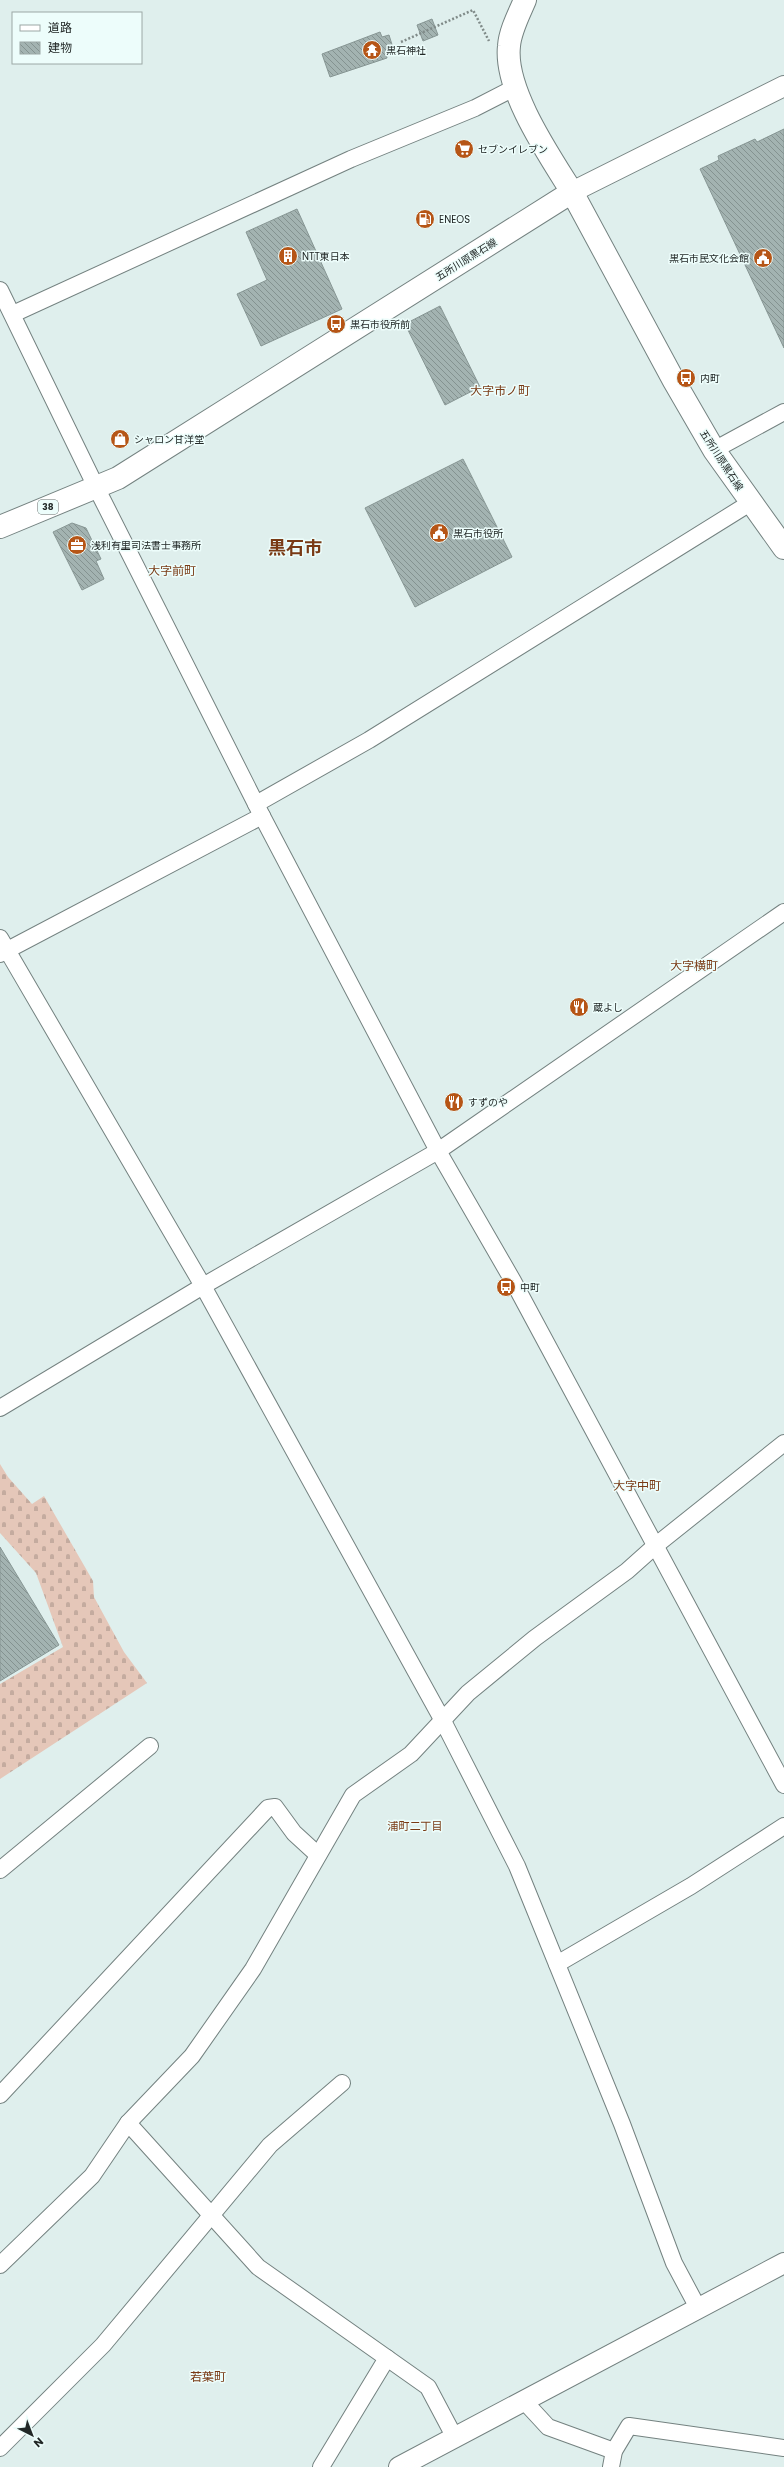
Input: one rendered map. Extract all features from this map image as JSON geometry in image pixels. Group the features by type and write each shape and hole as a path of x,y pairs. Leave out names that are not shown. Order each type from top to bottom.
{"main road":[{"path":"525,0 509,45 508,66 514,88 548,155 572,192"},
{"name":"五所川原黒石線","path":"0,527 118,478 572,192 674,381 714,450 750,503 784,548"}],"street":[{"path":"572,192 784,86"},
{"path":"13,314 351,159 475,108 514,88"},
{"path":"0,290 96,487 259,810 438,1151 513,1281 784,1784"},
{"path":"714,450 784,412"},
{"path":"698,2308 674,2263 622,2124 517,1866 443,1721 203,1286 3,948 259,810 750,503"},
{"path":"0,1408 203,1286 438,1151 784,912"},
{"path":"0,2265 92,2176 128,2123 192,2056 241,1988 353,1795 411,1754 468,1693 536,1638 627,1571 655,1546 784,1443"},
{"path":"0,1870 150,1746"},
{"path":"0,2095 268,1808 275,1807 294,1833 318,1855"},
{"path":"557,1964 691,1886 784,1826"},
{"path":"0,2448 103,2345 270,2145 342,2083"},
{"path":"128,2123 211,2217 258,2267 428,2387 455,2438"},
{"path":"399,2467 784,2263"},
{"path":"321,2467 387,2358"},
{"path":"524,2400 548,2427 614,2451"},
{"path":"611,2467 614,2451 629,2426 784,2448"}],"path":[{"path":"401,42 473,10 487,38 508,66"}],"green space":[{"path":"0,1464 8,1477 32,1504 44,1496 93,1581 94,1597 124,1652 147,1683 0,1779 0,1684 63,1647 36,1573 0,1533"}],"building":[{"path":"432,19 438,35 423,41 417,25"},
{"path":"380,32 382,37 389,35 394,51 386,53 387,58 330,77 322,54"},
{"name":"黒石市民文化会館","path":"784,129 784,348 700,169 719,160 718,156 755,139 757,142"},
{"name":"NTT東日本","path":"297,209 342,309 261,346 237,294 267,280 246,232"},
{"path":"440,306 480,387 445,405 405,324"},
{"name":"黒石市役所","path":"463,459 512,557 415,607 365,508"},
{"name":"浅利有里司法書士事務所","path":"72,523 86,528 101,559 96,561 104,579 82,590 53,532"},
{"path":"0,1547 59,1645 0,1681"}],"place":[{"name":"黒石神社","path":"372,50"},
{"name":"セブンイレブン","path":"464,149"},
{"name":"ENEOS","path":"425,219"},
{"name":"NTT東日本","path":"288,256"},
{"name":"黒石市民文化会館","path":"763,258"},
{"name":"黒石市役所前","path":"336,324"},
{"name":"内町","path":"686,378"},
{"name":"シャロン甘洋堂","path":"120,439"},
{"name":"黒石市役所","path":"439,533"},
{"name":"浅利有里司法書士事務所","path":"77,545"},
{"name":"蔵よし","path":"579,1007"},
{"name":"すずのや","path":"454,1102"},
{"name":"中町","path":"506,1287"}],"district":[{"name":"大字市ノ町","path":"500,391"},
{"name":"黒石市","path":"295,548"},
{"name":"大字前町","path":"172,571"},
{"name":"大字横町","path":"694,966"},
{"name":"大字中町","path":"637,1486"},
{"name":"浦町二丁目","path":"415,1826"},
{"name":"若葉町","path":"208,2377"}]}
